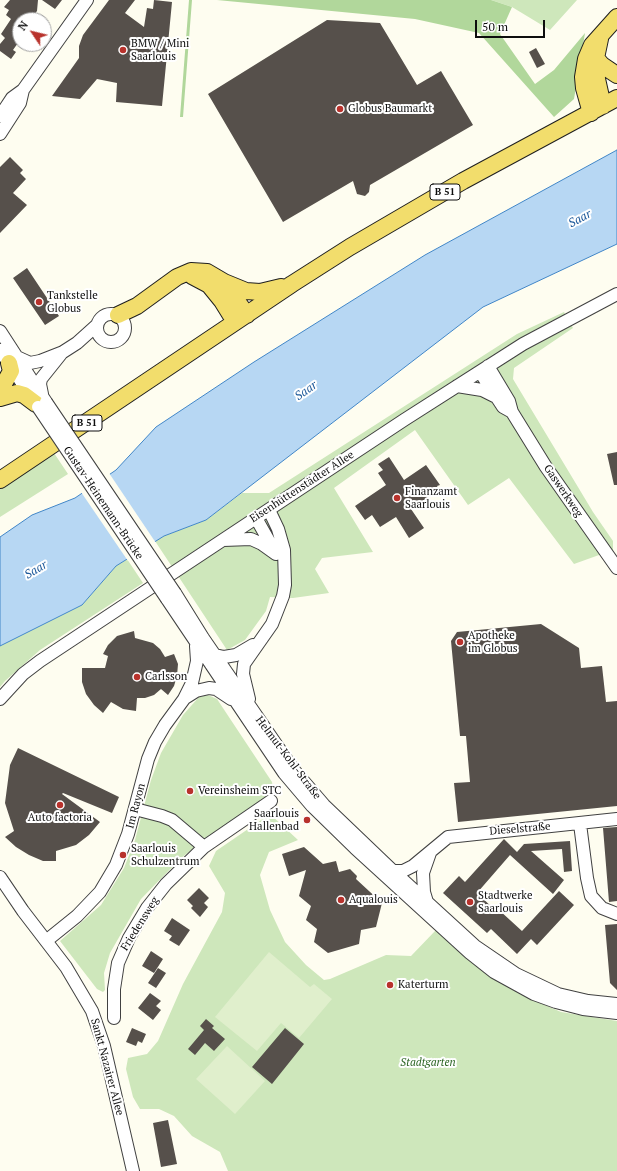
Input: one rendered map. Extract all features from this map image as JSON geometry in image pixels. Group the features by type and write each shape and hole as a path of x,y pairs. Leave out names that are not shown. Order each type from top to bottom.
{"main road":[{"path":"597,109 584,88 583,77 586,59 592,45 617,16"},
{"path":"597,109 596,58 601,34"},
{"path":"596,58 602,65 617,75"},
{"name":"B 51","path":"0,480 292,284 464,181 617,98"},
{"path":"122,321 137,306 177,277 191,271 199,270 212,274 224,282 246,291 260,292 292,284"},
{"path":"177,277 193,276 209,285 222,301 241,318"},
{"path":"224,282 241,318"},
{"path":"0,391 8,379 13,360"},
{"path":"0,398 17,393 41,403"}],"street":[{"path":"0,116 12,98 23,90 87,0"},
{"path":"0,134 20,103 23,90"},
{"name":"Eisenhüttenstädter Allee","path":"0,699 23,674 40,661 222,540 484,369 555,326 617,294"},
{"path":"0,350 13,360 30,363 40,361 63,352 77,343 97,325 100,318 107,314 122,321 123,335 117,341 108,342 100,338 77,343"},
{"path":"97,325 100,338"},
{"path":"0,331 13,360"},
{"path":"41,403 41,380 63,352"},
{"name":"Gustav-Heinemann-Brücke","path":"13,360 171,596"},
{"name":"Gaswerkweg","path":"484,369 496,397 503,407 512,412"},
{"name":"Gaswerkweg","path":"484,369 508,401 512,412 546,467 617,568"},
{"name":"Gaswerkweg","path":"457,386 482,390 496,397"},
{"path":"256,717 246,690 243,674 246,660 272,624 283,596 284,550 278,529 269,510"},
{"path":"256,518 284,566"},
{"path":"222,540 251,539 262,544 276,554"},
{"name":"Helmut-Kohl-Straße","path":"171,596 195,642 235,701 298,790 332,826 470,953 494,972 512,983 556,1002 583,1009 617,1013"},
{"name":"Helmut-Kohl-Straße","path":"171,596 215,655 288,763 316,797 393,871 475,946 516,974 558,994 588,1001 617,1004"},
{"path":"215,655 224,657 236,655 248,650 261,638"},
{"name":"Im Rayon","path":"47,942 100,892 116,865 128,834 148,759 155,742 165,725 184,699 195,672 197,661 195,642"},
{"name":"Im Rayon","path":"184,699 196,691 209,688 216,689 235,701"},
{"name":"Friedensweg","path":"114,1018 115,974 118,963 129,938 147,908 166,884 204,847 272,801"},
{"path":"135,809 172,820 204,847"},
{"name":"Dieselstraße","path":"393,871 403,871 413,866 430,853 441,841 456,835 580,824 617,819"},
{"path":"580,824 591,896 602,908 617,914"},
{"name":"Dieselstraße","path":"427,902 424,892 423,873 430,853"},
{"path":"0,877 47,942"},
{"name":"Im Rayon","path":"47,942 73,911 82,908"},
{"name":"Sankt Nazairer Allee","path":"47,942 79,987 92,1011 104,1046 132,1171"}],"green space":[{"path":"189,0 192,0 183,117 180,117"},
{"path":"217,0 491,0 512,7 500,34 535,84 554,70 585,33 574,99 554,117 479,33 415,19"},
{"path":"491,0 577,0 550,30 512,7"},
{"path":"564,312 573,328 514,368 513,379 593,512 613,541 613,550 574,564 509,478 468,505 415,430 334,488 373,552 322,558 315,569 329,593 293,598 270,597 266,611 245,640 227,650 155,541 206,520 242,493 269,493 517,334"},
{"path":"54,453 68,474 0,517 0,489"},
{"path":"127,559 143,583 40,650 0,687 0,646 82,605 116,566"},
{"path":"208,695 217,699 272,782 273,791 260,803 229,822 181,858 141,899 110,953 104,973 105,990 103,992 97,989 60,941 101,905 124,868 135,840 151,780 161,753 183,715 199,697"},
{"name":"Stadtgarten","path":"270,814 298,840 269,852 260,875 270,910 285,942 306,965 324,980 330,979 386,955 411,956 436,930 486,971 522,995 561,1012 617,1021 617,1171 228,1171 220,1152 192,1136 174,1116 159,1109 140,1109 133,1097 126,1069 128,1058 147,1054 158,1041 183,984 222,912 225,893 209,866 216,851"},
{"path":"269,952 310,987 314,984 332,999 299,1038 281,1023 257,1051 215,1017"},
{"path":"227,1046 265,1081 235,1114 196,1079"}],"water":[{"name":"Saar","path":"617,150 617,244 483,307 206,520 164,536 116,566 82,605 0,646 0,537 32,515 75,498 116,470 156,427 254,362 425,255"}],"pier":[{"path":"109,473 156,543 128,561 81,492"}],"building":[{"path":"10,0 38,0 36,12 12,12 12,52 16,52 11,59 0,51 0,44 5,38 1,34 11,19 6,15 9,10 4,7"},
{"path":"42,0 62,0 55,9"},
{"name":"BMW / Mini Saarlouis","path":"109,0 135,0 125,13 144,27 147,8 153,9 154,0 172,2 162,106 116,102 117,83 97,79 80,99 52,96 79,58 79,46 83,35"},
{"name":"Globus Baumarkt","path":"327,20 380,23 417,85 441,71 473,125 370,185 369,192 365,196 357,194 353,181 283,222 208,94"},
{"path":"536,48 545,64 537,68 529,52"},
{"path":"10,157 23,170 20,173 26,179 13,193 27,205 0,233 0,167"},
{"path":"27,268 59,316 45,325 13,278"},
{"path":"617,452 617,485 614,485 607,454"},
{"name":"Finanzamt Saarlouis","path":"389,457 404,480 426,465 440,485 437,486 439,490 411,509 424,528 409,538 396,517 380,527 372,515 365,520 355,506 386,485 378,473 383,470 378,464"},
{"path":"541,624 579,648 581,668 602,666 606,702 617,701 617,806 458,822 454,783 470,782 466,736 460,736 451,641 457,632"},
{"path":"134,631 135,638 153,643 160,649 165,657 174,654 178,664 174,686 168,695 161,689 154,695 145,698 137,698 136,711 123,709 111,702 103,713 94,705 86,694 82,682 82,668 105,668 108,656 103,654 108,645 117,636"},
{"name":"Auto factoria","path":"18,748 119,797 112,813 63,793 62,794 100,822 89,835 76,845 56,851 56,861 43,861 29,855 16,847 5,837 14,831 5,803 10,765"},
{"path":"617,827 617,901 609,902 603,828"},
{"path":"504,839 517,852 524,844 570,841 572,871 564,872 562,849 531,851 564,880 553,894 510,855 477,893 497,912 499,910 522,931 559,891 574,905 537,945 531,939 517,954 491,929 487,933 443,893 459,876 465,882"},
{"name":"Aqualouis","path":"304,847 323,864 336,861 339,872 350,869 357,876 356,879 382,903 376,927 361,930 359,944 328,953 314,942 317,929 306,920 311,906 299,896 306,870 289,876 282,854"},
{"path":"199,888 209,898 204,903 208,907 200,917 191,908 193,906 187,900"},
{"path":"172,918 190,930 179,946 169,940 172,936 164,931"},
{"path":"617,924 617,990 610,983 605,925"},
{"path":"151,951 163,959 154,973 142,966"},
{"path":"158,968 166,973 156,988 148,983"},
{"path":"150,993 161,1001 156,1006 161,1010 153,1020 138,1008"},
{"path":"206,1019 214,1026 212,1028 225,1039 214,1051 205,1043 195,1055 188,1049 204,1030 200,1026"},
{"path":"132,1028 146,1034 142,1043 138,1041 136,1046 126,1042"},
{"path":"285,1028 304,1044 272,1084 252,1067"},
{"path":"168,1120 177,1164 161,1167 153,1123"}],"place":[{"name":"BMW / Mini Saarlouis","path":"123,50"},
{"name":"Globus Baumarkt","path":"340,109"},
{"name":"Tankstelle Globus","path":"39,302"},
{"name":"Finanzamt Saarlouis","path":"397,498"},
{"name":"Apotheke im Globus","path":"460,642"},
{"name":"Carlsson","path":"137,677"},
{"name":"Vereinsheim STC","path":"190,791"},
{"name":"Auto factoria","path":"60,805"},
{"name":"Saarlouis Hallenbad","path":"307,820"},
{"name":"Saarlouis Schulzentrum","path":"123,855"},
{"name":"Aqualouis","path":"341,900"},
{"name":"Stadtwerke Saarlouis","path":"470,902"},
{"name":"Katerturm","path":"390,985"}]}
